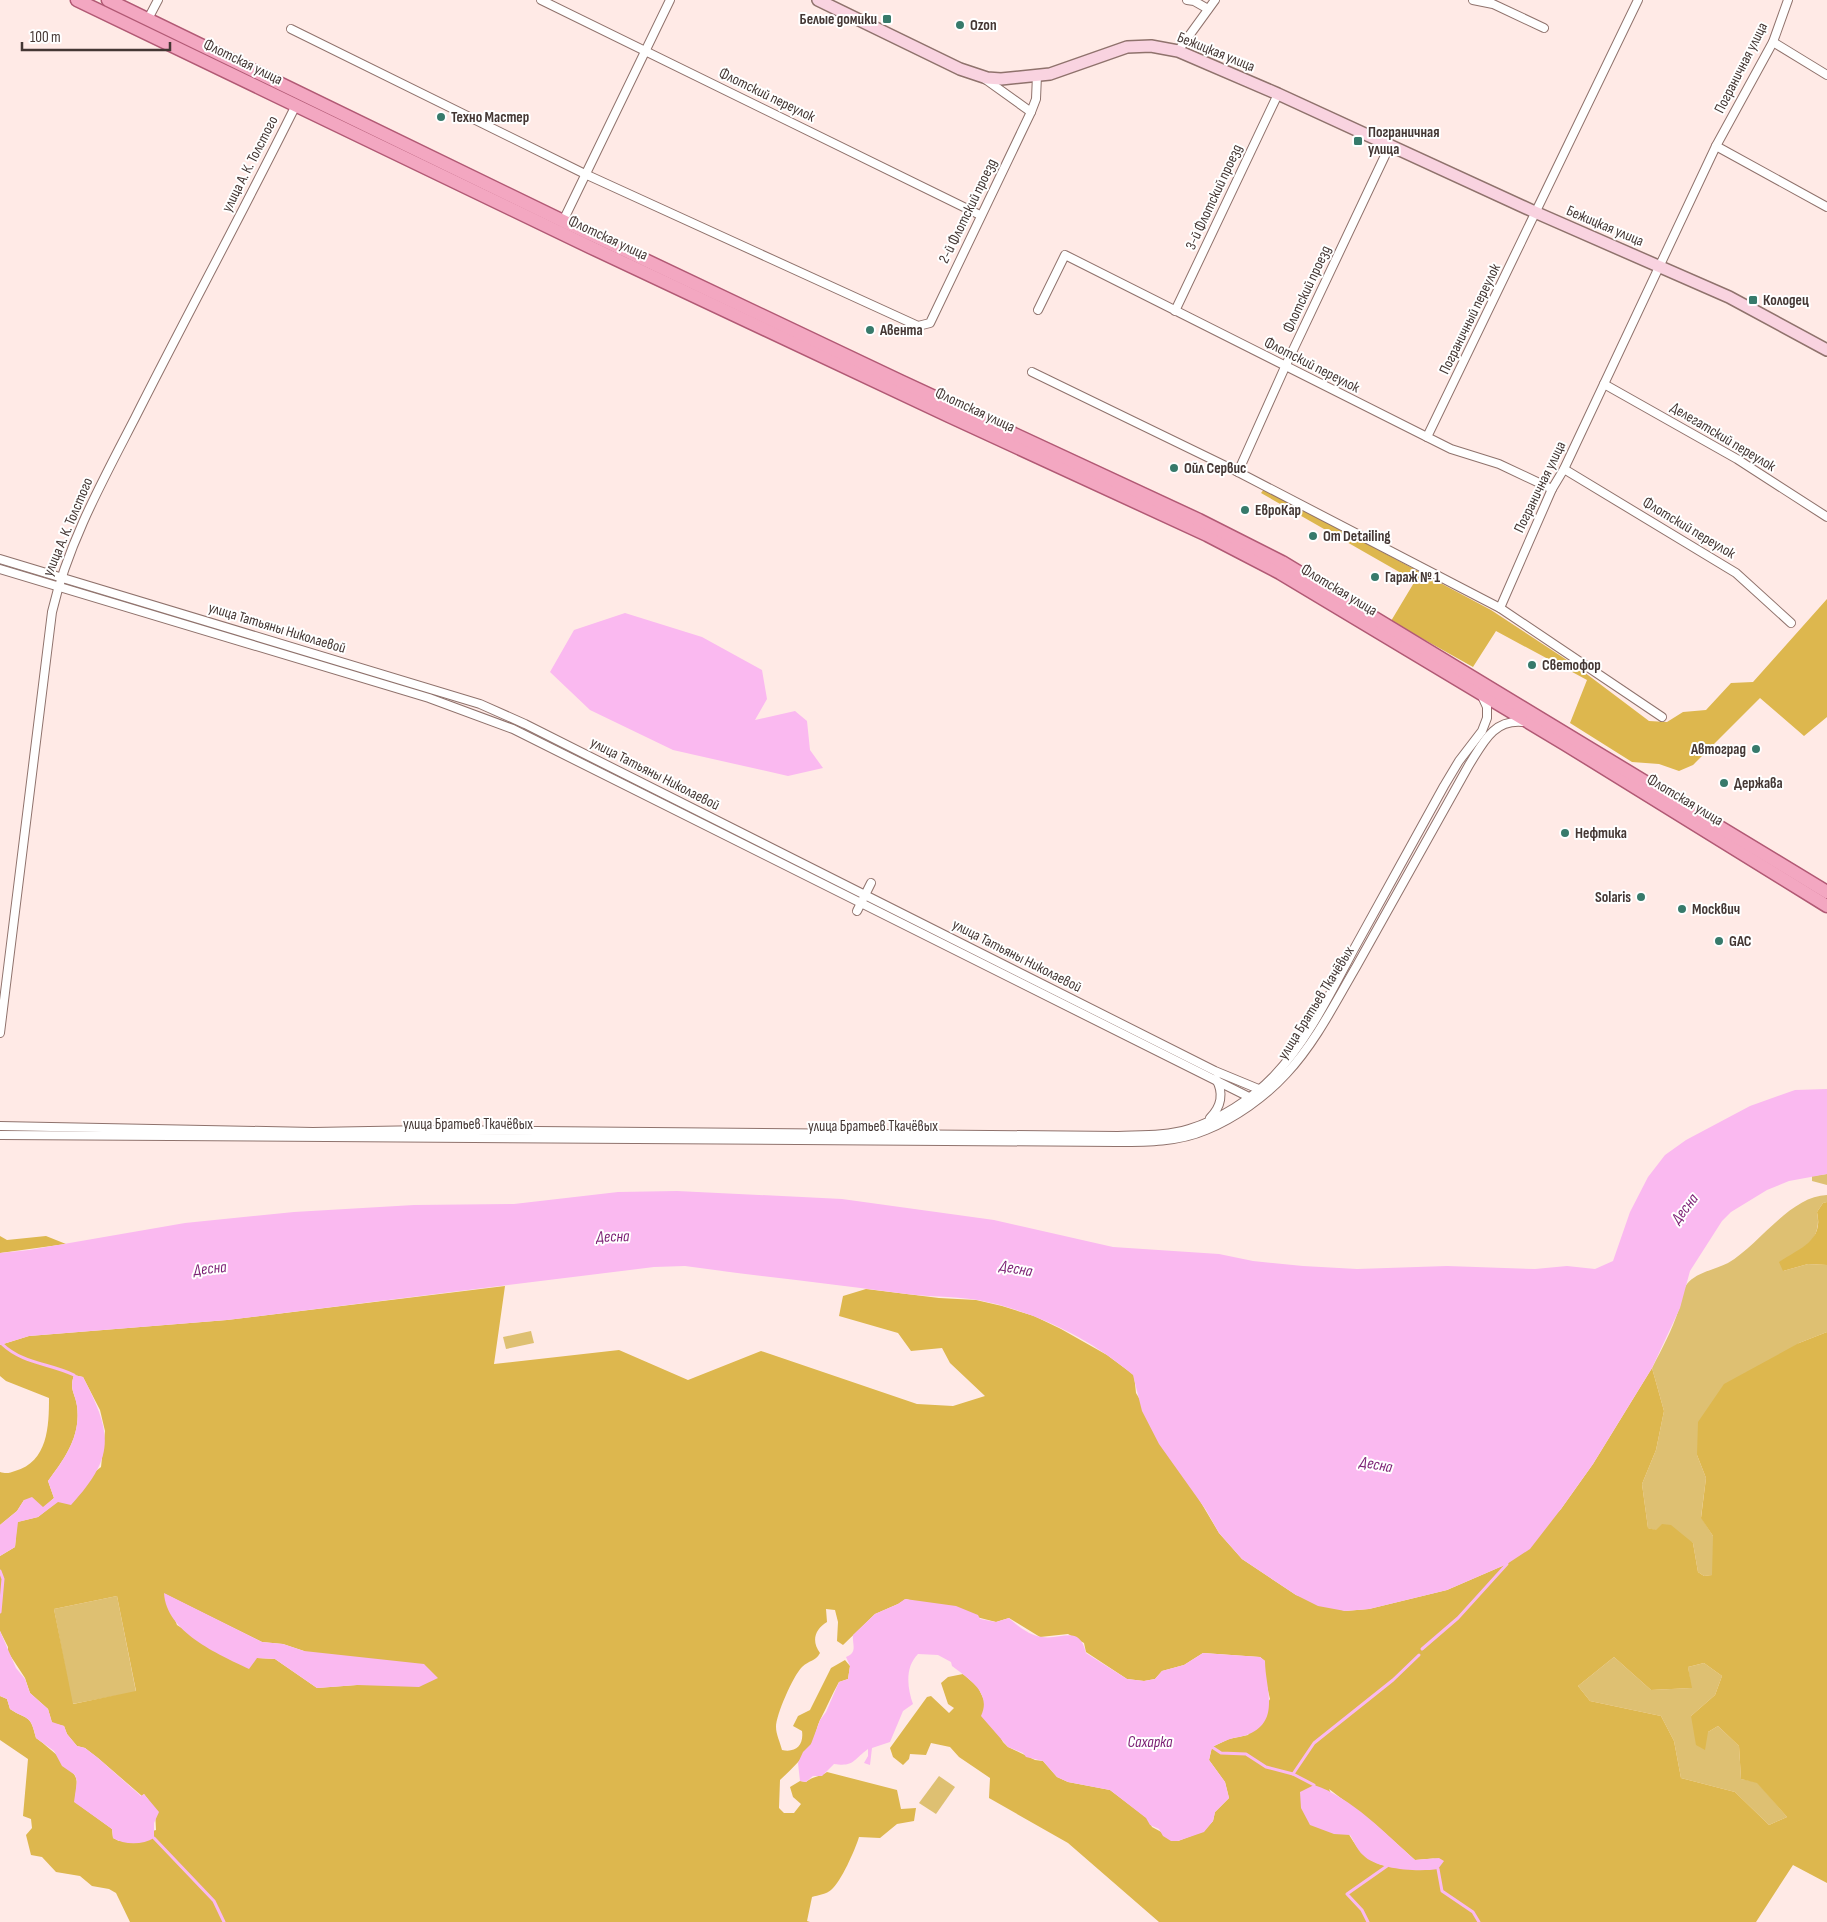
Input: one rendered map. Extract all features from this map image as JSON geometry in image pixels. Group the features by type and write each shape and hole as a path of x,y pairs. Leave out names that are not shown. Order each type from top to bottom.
{"main road":[{"name":"Флотская улица","path":"78,0 948,416 1207,534 1280,573 1827,906"},
{"name":"Флотская улица","path":"108,0 563,221 1190,516 1282,562 1827,892"}],"street":[{"path":"148,20 158,0"},
{"name":"Флотский переулок","path":"541,0 980,215"},
{"path":"563,221 670,0"},
{"name":"Бежицкая улица","path":"818,0 960,69 1001,80 1050,74 1127,47 1146,46 1178,51 1278,94 1537,213 1729,297 1827,350"},
{"path":"1187,0 1194,1 1208,8"},
{"path":"1178,51 1215,0"},
{"path":"1473,0 1493,4 1544,28"},
{"path":"1537,213 1638,0"},
{"name":"Пограничная улица","path":"1500,608 1552,489 1564,468 1716,146 1773,42 1788,0"},
{"path":"291,29 585,174"},
{"path":"1773,42 1827,75"},
{"name":"2-й Флотский проезд","path":"585,174 918,326 930,323 980,215 1031,112 1036,99 1037,75"},
{"path":"982,76 1031,112"},
{"name":"3-й Флотский проезд","path":"1176,311 1278,94"},
{"name":"улица А. К. Толстого","path":"0,1033 52,612 60,577 108,472 296,105"},
{"name":"Флотский проезд","path":"1238,472 1285,367 1390,145"},
{"path":"1716,146 1827,207"},
{"name":"Пограничный переулок","path":"1427,437 1537,213"},
{"name":"Флотский переулок","path":"1038,310 1065,255 1451,449 1499,464 1552,489"},
{"path":"1032,372 1238,472 1500,608 1662,717"},
{"name":"Делегатский переулок","path":"1604,384 1737,459 1827,517"},
{"name":"Флотский переулок","path":"1564,468 1736,573 1791,623"},
{"name":"улица Татьяны Николаевой","path":"0,559 480,704 517,720 863,898 1218,1076 1253,1099"},
{"name":"улица Татьяны Николаевой","path":"0,568 429,698 498,722 863,898"},
{"name":"улица Братьев Ткачёвых","path":"1263,1091 1266,1083 1282,1068 1334,988 1444,786 1459,760 1482,730 1487,718 1487,707 1482,696"},
{"name":"улица Братьев Ткачёвых","path":"0,1135 1158,1141 1191,1136 1209,1129 1288,1073 1317,1031 1362,956 1468,765 1488,735 1498,725 1511,721 1527,722"},
{"path":"857,911 871,883"},
{"path":"1206,1122 1220,1104 1218,1076 1246,1082 1266,1083"},
{"name":"улица Татьяны Николаевой","path":"1218,1076 1263,1091"},
{"name":"улица Братьев Ткачёвых","path":"0,1126 312,1132 426,1130 1118,1136 1157,1135 1189,1129 1253,1099"}],"shaded area":[{"path":"1264,489 1491,610 1576,666 1649,721 1667,722 1683,712 1706,710 1731,683 1753,682 1827,599 1827,717 1804,736 1760,698 1693,765 1679,771 1659,764 1632,762 1570,723 1587,680 1496,631 1473,667 1391,621 1415,581 1261,493"},
{"path":"1827,1174 1827,1185 1812,1181 1812,1176"},
{"path":"1827,1195 1827,1202 1823,1203 1817,1212 1818,1222 1814,1238 1803,1252 1783,1271 1808,1264 1827,1265 1827,1332 1799,1343 1697,1455 1706,1478 1701,1517 1713,1536 1713,1575 1704,1576 1698,1572 1693,1543 1648,1528 1642,1484 1656,1450 1664,1411 1652,1368 1673,1324 1685,1287 1691,1280 1700,1274 1728,1263 1740,1255 1775,1223 1800,1204 1813,1197"},
{"path":"1827,1202 1827,1265 1808,1264 1783,1271 1779,1262 1802,1248 1814,1237 1818,1222 1817,1212 1823,1203"},
{"path":"0,1236 7,1240 46,1236 66,1244 0,1253"},
{"path":"505,1286 494,1364 619,1350 688,1380 761,1351 917,1404 953,1406 985,1396 950,1363 942,1348 911,1351 898,1333 839,1316 843,1296 866,1289 939,1298 976,1300 1002,1306 1034,1316 1061,1329 1107,1355 1134,1375 1136,1393 1219,1533 1242,1559 1296,1595 1345,1611 1369,1609 1447,1590 1507,1564 1561,1509 1593,1464 1652,1368 1664,1411 1656,1450 1642,1484 1648,1528 1656,1530 1662,1524 1671,1525 1693,1543 1698,1572 1704,1576 1712,1575 1713,1536 1701,1518 1706,1478 1697,1455 1698,1422 1724,1384 1799,1343 1827,1332 1827,1883 1793,1865 1756,1922 1159,1922 1068,1843 989,1798 990,1778 959,1757 950,1747 931,1743 926,1755 910,1754 909,1759 903,1765 893,1757 890,1748 927,1697 931,1696 949,1713 954,1708 948,1704 941,1683 948,1677 963,1674 978,1687 984,1700 985,1709 1003,1742 1008,1747 1035,1760 1043,1761 1057,1777 1068,1782 1110,1790 1147,1818 1152,1827 1178,1841 1204,1831 1213,1821 1215,1812 1229,1798 1225,1782 1209,1760 1212,1747 1229,1739 1248,1735 1270,1699 1265,1678 1265,1661 1260,1657 1203,1653 1184,1665 1162,1671 1155,1679 1144,1681 1127,1679 1086,1652 1084,1643 1068,1634 1040,1637 1009,1618 996,1622 906,1599 875,1614 843,1645 837,1641 838,1622 835,1610 826,1609 827,1622 817,1632 815,1640 820,1653 798,1672 779,1714 776,1730 782,1750 795,1749 802,1740 802,1731 793,1726 798,1716 810,1710 831,1668 845,1660 850,1666 848,1679 839,1682 807,1751 780,1780 779,1808 784,1813 794,1813 801,1804 793,1797 790,1787 800,1781 806,1782 827,1772 897,1790 901,1809 916,1808 914,1821 897,1824 880,1838 859,1837 847,1865 835,1886 827,1892 812,1897 807,1921 810,1922 130,1922 116,1893 109,1889 92,1886 80,1876 56,1872 42,1857 31,1855 26,1835 32,1828 31,1819 23,1816 28,1759 0,1740 0,1696 7,1699 10,1709 30,1721 36,1738 74,1773 77,1781 75,1802 112,1829 113,1838 119,1841 156,1830 155,1809 144,1794 142,1796 85,1748 77,1746 67,1734 64,1726 52,1723 48,1709 30,1693 25,1678 8,1652 8,1647 0,1631 0,1556 15,1547 17,1522 38,1517 101,1467 105,1431 100,1410 83,1377 74,1375 72,1388 77,1406 77,1427 66,1455 48,1481 54,1498 43,1508 24,1500 17,1511 0,1525 0,1472 10,1473 26,1466 34,1460 40,1451 47,1431 49,1398 6,1381 0,1376 0,1345 29,1336 227,1320","holes":["165,1594 262,1642 283,1644 304,1651 357,1685 317,1688 275,1659 231,1660 177,1625","117,1596 136,1691 73,1704 54,1609","1614,1657 1651,1690 1692,1688 1688,1667 1704,1663 1722,1676 1715,1695 1691,1716 1696,1745 1705,1750 1708,1732 1718,1726 1739,1746 1741,1779 1757,1783 1787,1817 1769,1825 1735,1792 1681,1778 1674,1741 1661,1716 1590,1701 1578,1686","1329,1789 1376,1825 1415,1860 1439,1858 1391,1866 1374,1862 1356,1846"]},
{"path":"531,1331 534,1343 506,1349 503,1337"},
{"path":"117,1596 136,1692 72,1704 54,1609"},
{"path":"1614,1657 1651,1690 1691,1688 1688,1667 1704,1663 1722,1676 1715,1695 1691,1716 1708,1732 1718,1726 1739,1746 1741,1779 1757,1782 1787,1817 1769,1825 1735,1792 1681,1778 1674,1741 1661,1716 1590,1701 1578,1686"},
{"path":"939,1776 955,1787 936,1814 919,1803"}],"water":[{"path":"625,613 702,637 762,670 767,699 755,720 795,711 807,721 810,750 823,768 788,776 673,750 590,710 550,672 574,630"},
{"name":"Десна","path":"1827,1089 1827,1174 1789,1181 1767,1190 1731,1212 1722,1221 1690,1271 1680,1308 1652,1368 1593,1464 1530,1549 1507,1564 1447,1590 1369,1609 1345,1611 1318,1606 1296,1595 1242,1559 1219,1533 1206,1510 1159,1444 1142,1411 1133,1375 1099,1349 1060,1328 1020,1311 978,1300 909,1294 685,1266 654,1267 227,1320 29,1336 0,1345 0,1253 29,1250 185,1223 294,1212 414,1205 514,1204 618,1192 677,1191 842,1199 994,1220 1113,1247 1219,1254 1253,1261 1303,1266 1357,1269 1447,1266 1535,1269 1567,1266 1595,1269 1613,1261 1630,1212 1648,1177 1665,1155 1686,1140 1750,1106 1795,1090"},
{"path":"74,1375 83,1377 100,1414 105,1444 102,1458 86,1488 71,1505 58,1502 38,1517 18,1522 15,1547 0,1556 0,1525 17,1511 24,1500 32,1497 43,1507 54,1498 48,1481 66,1455 77,1427 77,1406 72,1388"},
{"path":"164,1593 262,1642 283,1644 304,1651 424,1664 438,1678 419,1687 357,1685 317,1688 275,1659 257,1658 249,1669 209,1649 184,1630 174,1619 167,1607"},
{"name":"Сахарка","path":"905,1599 956,1606 978,1615 980,1619 996,1622 1009,1618 1033,1635 1050,1637 1075,1636 1083,1644 1086,1653 1127,1679 1144,1681 1155,1679 1162,1671 1184,1665 1203,1653 1260,1657 1265,1661 1269,1702 1265,1720 1259,1728 1247,1735 1230,1739 1212,1747 1209,1760 1225,1782 1229,1798 1215,1812 1213,1821 1204,1832 1178,1841 1171,1841 1163,1836 1159,1829 1150,1825 1146,1818 1110,1790 1068,1782 1057,1777 1043,1761 1026,1757 1023,1753 1008,1747 981,1716 984,1700 972,1681 952,1666 951,1662 938,1655 918,1654 911,1665 908,1678 913,1704 903,1711 890,1742 872,1748 870,1765 864,1763 868,1756 868,1749 850,1763 834,1764 822,1776 813,1776 806,1782 800,1781 798,1763 803,1752 811,1744 820,1720 826,1712 839,1682 848,1679 850,1666 846,1657 852,1653 854,1648 853,1635 875,1614"},
{"path":"0,1631 16,1668 25,1679 30,1693 48,1709 52,1722 64,1726 67,1734 77,1746 85,1748 98,1758 141,1796 144,1794 159,1812 154,1823 154,1838 139,1843 117,1840 113,1838 112,1829 74,1802 77,1781 75,1775 62,1766 54,1751 36,1738 30,1721 10,1709 7,1699 0,1696"},
{"path":"1314,1785 1355,1807 1415,1860 1439,1858 1444,1861 1438,1869 1420,1870 1388,1867 1369,1860 1359,1851 1350,1835 1334,1834 1310,1825 1301,1808 1300,1792"}],"waterway":[{"path":"2,1344 19,1356 74,1375"},
{"path":"1422,1649 1458,1618 1507,1564"},
{"path":"0,1571 3,1579 0,1612"},
{"path":"1293,1774 1314,1743 1393,1680 1419,1655"},
{"path":"1212,1747 1221,1753 1246,1754 1266,1767 1293,1774 1314,1785"},
{"path":"154,1838 214,1901 224,1922"},
{"path":"1368,1922 1362,1910 1347,1894 1387,1866"},
{"path":"1438,1869 1442,1891 1473,1912 1479,1922"}],"place":[{"name":"Белые домики","path":"887,19"},
{"name":"Ozon","path":"960,25"},
{"name":"Техно Мастер","path":"441,117"},
{"name":"Пограничная улица","path":"1358,141"},
{"name":"Колодец","path":"1753,300"},
{"name":"Авента","path":"870,330"},
{"name":"Ойл Сервис","path":"1174,468"},
{"name":"ЕвроКар","path":"1245,510"},
{"name":"Om Detailing","path":"1313,536"},
{"name":"Гараж № 1","path":"1375,577"},
{"name":"Светофор","path":"1532,665"},
{"name":"Автоград","path":"1756,749"},
{"name":"Держава","path":"1724,783"},
{"name":"Нефтика","path":"1565,833"},
{"name":"Solaris","path":"1641,897"},
{"name":"Москвич","path":"1682,909"},
{"name":"GAC","path":"1719,941"}]}
